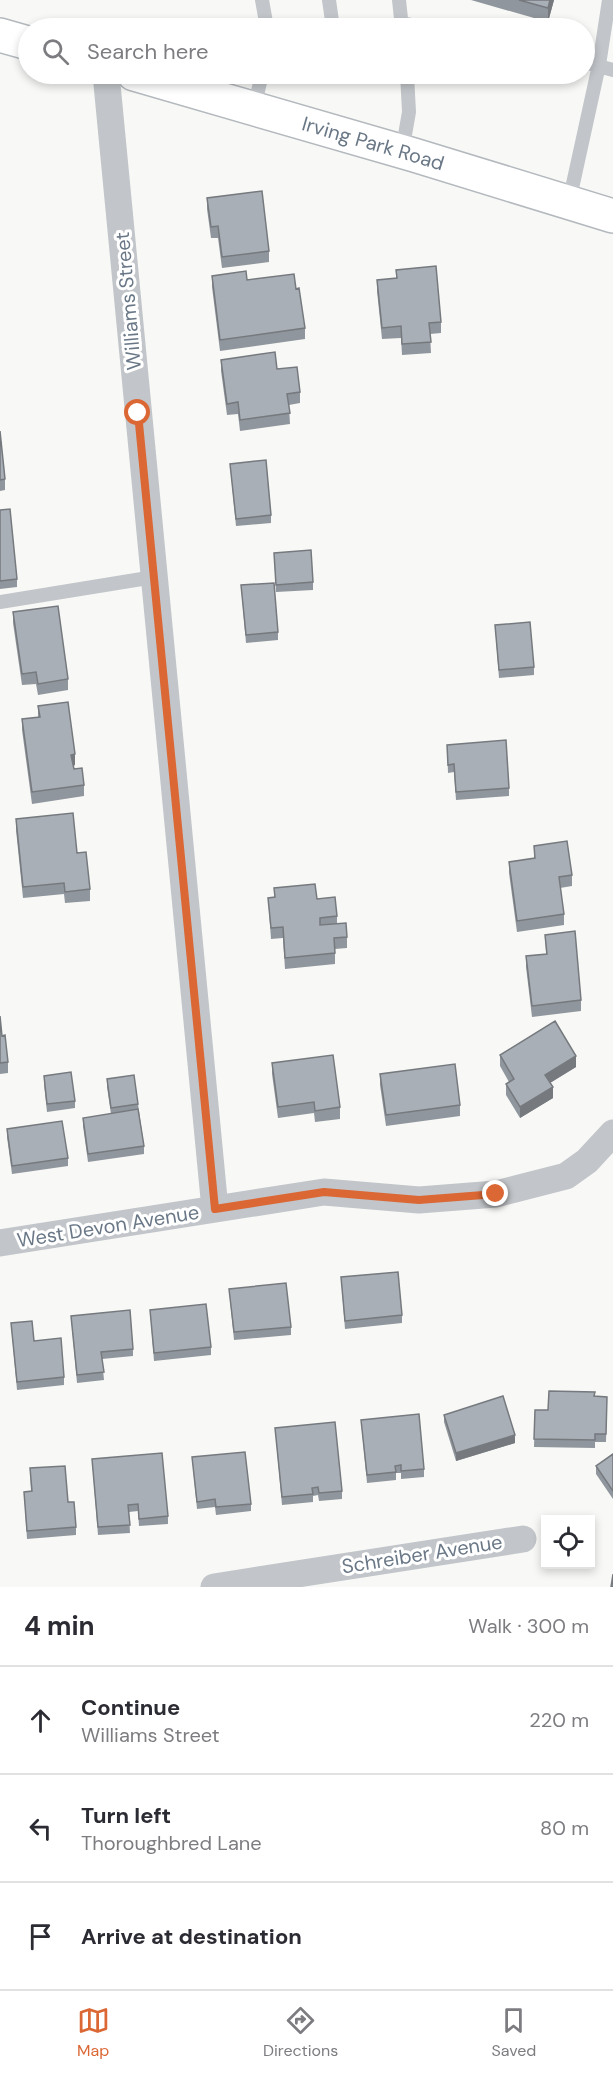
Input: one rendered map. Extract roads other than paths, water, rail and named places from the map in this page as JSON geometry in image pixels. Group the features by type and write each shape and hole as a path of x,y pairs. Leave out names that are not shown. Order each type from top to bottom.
{"main road":[{"path":"0,35 18,40"},
{"name":"Irving Park Road","path":"169,84 613,216"}],"street":[{"name":"Williams Street","path":"107,84 215,1209"},
{"name":"West Devon Avenue","path":"0,1243 324,1192 419,1200 496,1194 566,1176 587,1161 613,1133"},
{"name":"Schreiber Avenue","path":"214,1587 523,1539"}],"lane":[{"path":"262,0 265,18"},
{"path":"329,0 332,18"},
{"path":"399,0 401,18"},
{"path":"595,83 610,4"},
{"path":"595,64 613,70"},
{"path":"254,108 260,84"},
{"path":"402,152 409,112 408,84"},
{"path":"569,202 595,84"},
{"path":"0,602 154,578"}]}
